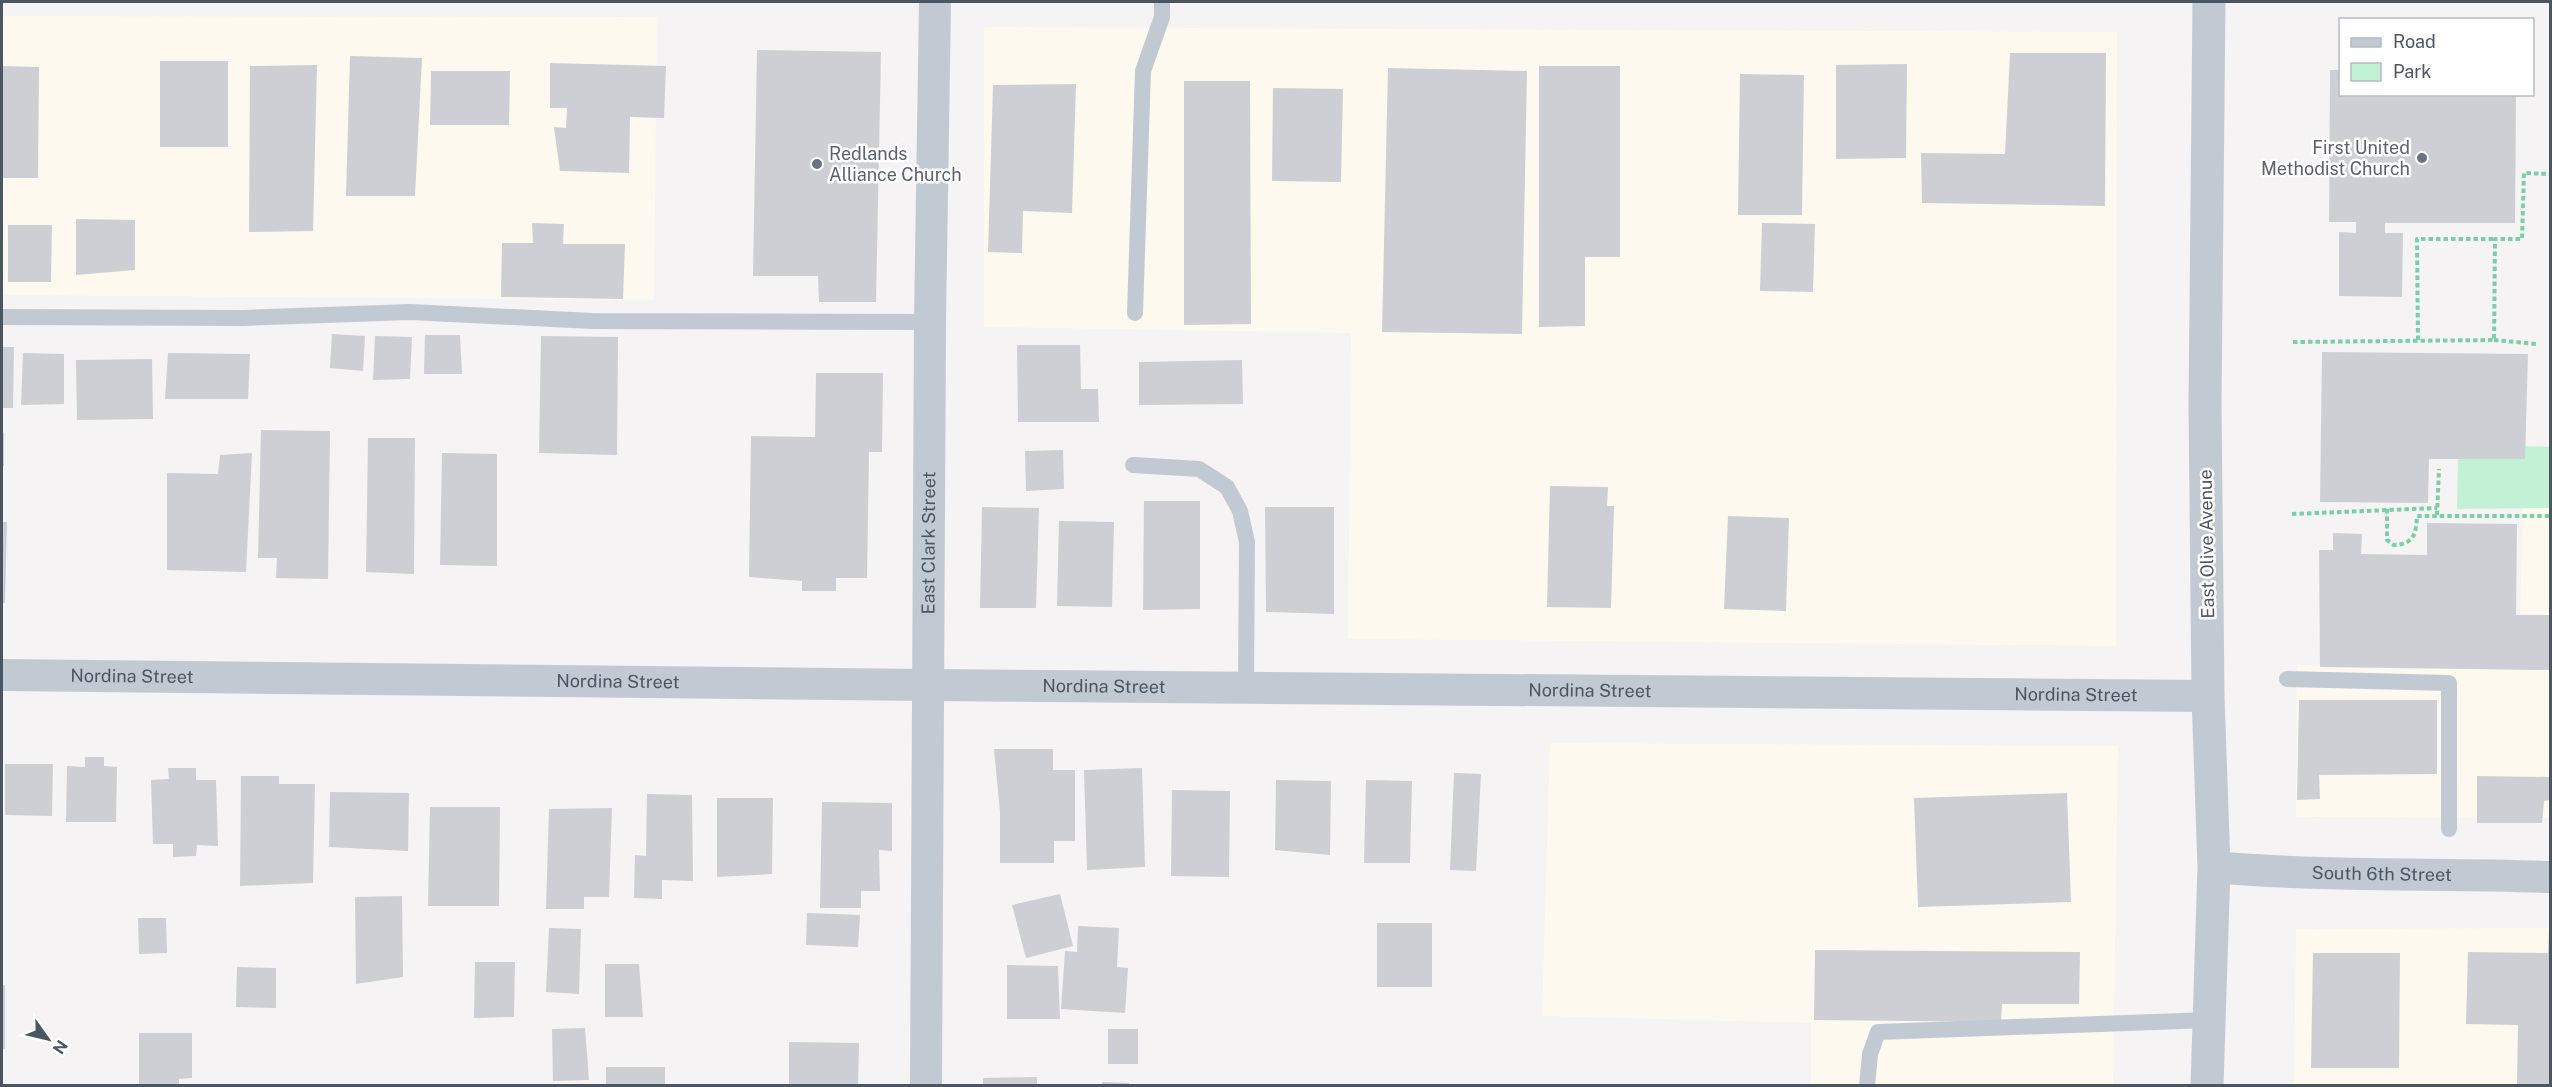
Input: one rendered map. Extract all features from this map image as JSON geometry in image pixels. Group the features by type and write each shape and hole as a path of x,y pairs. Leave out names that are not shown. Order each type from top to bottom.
{"street":[{"name":"East Clark Street","path":"926,1086 930,322 935,2"},
{"name":"East Olive Avenue","path":"2206,1086 2214,867 2208,696 2205,348 2209,2"},
{"name":"Nordina Street","path":"2,675 928,686 2208,696"},
{"name":"South 6th Street","path":"2214,867 2287,873 2436,873 2550,877"}],"lane":[{"path":"1135,312 1143,71 1162,17 1162,2"},
{"path":"2,317 243,318 410,312 592,321 930,322"},
{"path":"1133,465 1200,469 1227,487 1240,511 1247,542 1245,688"},
{"path":"2288,679 2449,683 2450,829"},
{"path":"1867,1086 1870,1054 1878,1032 2209,1020"}],"path":[{"path":"2418,340 2417,240 2522,239 2524,173 2550,174"},
{"path":"2494,340 2495,239"},
{"path":"2293,342 2494,340 2537,344"},
{"path":"2437,515 2439,469"},
{"path":"2292,514 2437,508"},
{"path":"2387,509 2387,540 2394,546 2404,545 2416,535 2416,516 2550,516"}],"shaded area":[{"path":"2,16 657,17 654,300 2,295"},
{"path":"984,27 2117,32 2116,646 1348,639 1351,333 984,327"},
{"path":"2523,508 2550,508 2550,615 2520,614"},
{"path":"2297,665 2550,669 2550,818 2296,817"},
{"path":"1550,743 2118,746 2113,1085 1811,1085 1811,1023 1542,1016"},
{"path":"2550,928 2550,1085 2294,1086 2296,929"}],"green space":[{"path":"2525,446 2550,447 2550,508 2457,509 2458,459 2525,459"}],"building":[{"name":"Redlands Alliance Church","path":"757,50 881,52 876,302 819,302 818,276 753,276"},
{"path":"2010,53 2106,53 2105,206 1922,203 1921,153 2005,154"},
{"path":"350,56 422,58 415,196 346,196"},
{"path":"160,61 228,61 228,147 160,147"},
{"path":"550,63 666,66 664,118 630,117 629,173 560,171 554,127 566,128 567,108 550,108"},
{"path":"1907,64 1906,158 1836,159 1836,65"},
{"path":"317,65 313,231 249,232 250,66"},
{"path":"2,66 39,67 38,178 2,178"},
{"path":"1539,66 1620,66 1620,257 1585,257 1585,326 1539,327"},
{"path":"1388,68 1527,71 1522,334 1382,332"},
{"name":"First United Methodist Church","path":"2330,70 2339,70 2339,96 2516,96 2515,223 2385,223 2385,233 2403,233 2402,297 2339,296 2339,232 2356,233 2356,222 2329,222"},
{"path":"431,71 510,71 509,125 430,125"},
{"path":"1740,74 1804,75 1802,215 1738,215"},
{"path":"1184,81 1250,81 1251,324 1184,325"},
{"path":"1076,84 1072,213 1023,211 1022,253 988,252 993,85"},
{"path":"1273,88 1343,89 1341,182 1272,181"},
{"path":"76,219 135,220 135,270 76,275"},
{"path":"532,223 564,224 563,244 625,244 623,299 501,297 502,243 533,243"},
{"path":"1762,223 1815,224 1813,292 1760,291"},
{"path":"8,225 52,225 51,282 8,282"},
{"path":"332,334 365,336 363,371 330,368"},
{"path":"425,335 460,335 462,374 424,374"},
{"path":"375,336 412,337 410,379 373,380"},
{"path":"541,336 618,337 617,455 539,453"},
{"path":"1017,345 1080,345 1081,389 1098,389 1099,422 1018,422"},
{"path":"2,347 14,347 13,408 2,408"},
{"path":"2322,352 2528,354 2525,459 2429,459 2428,503 2320,502"},
{"path":"23,353 64,354 64,404 21,405"},
{"path":"168,353 250,354 248,399 165,399"},
{"path":"152,359 153,419 77,420 76,360"},
{"path":"1242,360 1243,404 1139,405 1139,362"},
{"path":"816,373 883,373 882,452 869,452 867,578 836,578 836,591 802,591 802,581 749,577 751,436 815,437"},
{"path":"261,430 330,431 328,579 276,578 277,558 258,558"},
{"path":"2,432 4,433 4,466 2,466"},
{"path":"368,438 415,438 414,574 366,572"},
{"path":"1063,450 1064,489 1026,491 1025,451"},
{"path":"252,453 246,572 167,570 167,473 218,474 220,455"},
{"path":"442,453 497,454 497,566 440,565"},
{"path":"1550,486 1608,487 1607,506 1614,506 1611,608 1547,607"},
{"path":"1144,501 1200,501 1200,609 1143,610"},
{"path":"982,507 1039,508 1036,608 980,608"},
{"path":"1265,507 1334,507 1334,614 1266,612"},
{"path":"1728,516 1789,518 1786,611 1724,609"},
{"path":"1059,521 1114,522 1112,607 1057,606"},
{"path":"2,522 7,522 5,603 2,603"},
{"path":"2427,523 2517,524 2516,615 2550,615 2550,670 2320,667 2319,550 2333,550 2333,533 2362,534 2361,554 2427,555"},
{"path":"2299,700 2437,700 2437,774 2319,775 2320,799 2297,800"},
{"path":"994,749 1053,749 1053,770 1075,770 1075,841 1054,841 1054,863 1000,863 1000,812"},
{"path":"85,757 104,757 104,766 117,767 116,822 66,822 67,766 85,767"},
{"path":"5,764 53,764 52,816 5,815"},
{"path":"168,768 196,768 196,780 216,780 218,846 197,845 196,856 173,857 173,844 153,844 151,780 169,779"},
{"path":"1142,768 1145,867 1087,870 1084,770"},
{"path":"1454,773 1481,774 1476,871 1450,870"},
{"path":"241,776 279,776 279,784 315,784 313,883 240,886"},
{"path":"2477,776 2550,777 2550,800 2544,801 2542,823 2477,823"},
{"path":"1276,780 1331,781 1330,855 1275,850"},
{"path":"1366,780 1412,781 1410,863 1364,863"},
{"path":"1172,790 1230,791 1229,877 1171,876"},
{"path":"330,792 409,793 408,851 329,847"},
{"path":"2067,793 2071,902 1918,907 1914,798"},
{"path":"647,794 692,795 693,881 662,880 662,899 634,898 635,855 646,856"},
{"path":"717,798 773,798 772,874 717,877"},
{"path":"822,802 892,803 892,851 879,850 880,891 861,891 861,908 820,908"},
{"path":"430,807 500,807 499,906 428,906"},
{"path":"612,808 609,897 584,897 584,909 546,909 549,809"},
{"path":"1060,894 1073,946 1026,958 1012,905"},
{"path":"402,896 403,977 356,984 355,897"},
{"path":"807,913 860,915 858,947 806,945"},
{"path":"138,918 166,918 167,953 139,954"},
{"path":"1377,923 1432,923 1432,987 1377,987"},
{"path":"1078,926 1119,928 1117,967 1128,968 1125,1013 1061,1009 1065,951 1077,952"},
{"path":"2549,927 2550,1086 2517,1086 2518,1025 2466,1024 2468,952 2548,953"},
{"path":"549,928 581,929 579,994 546,992"},
{"path":"1815,950 2080,952 2079,1004 2002,1004 2001,1022 1814,1020"},
{"path":"2313,953 2400,953 2399,1068 2311,1068"},
{"path":"475,962 515,962 514,1017 474,1018"},
{"path":"605,964 639,964 643,1017 605,1017"},
{"path":"1007,965 1058,966 1060,1019 1007,1019"},
{"path":"237,967 276,968 276,1008 236,1007"},
{"path":"2,985 5,985 5,1049 2,1049"},
{"path":"585,1028 589,1080 553,1081 552,1029"},
{"path":"1108,1029 1138,1029 1138,1064 1108,1064"},
{"path":"139,1033 192,1033 192,1078 179,1079 179,1086 139,1086"},
{"path":"789,1042 859,1043 858,1085 789,1084"},
{"path":"606,1067 665,1067 665,1086 606,1086"},
{"path":"1037,1077 1037,1086 983,1086 983,1078"},
{"path":"1102,1082 1129,1083 1129,1086 1102,1086"}],"place":[{"name":"First United Methodist Church","path":"2422,158"},
{"name":"Redlands Alliance Church","path":"817,164"}]}
